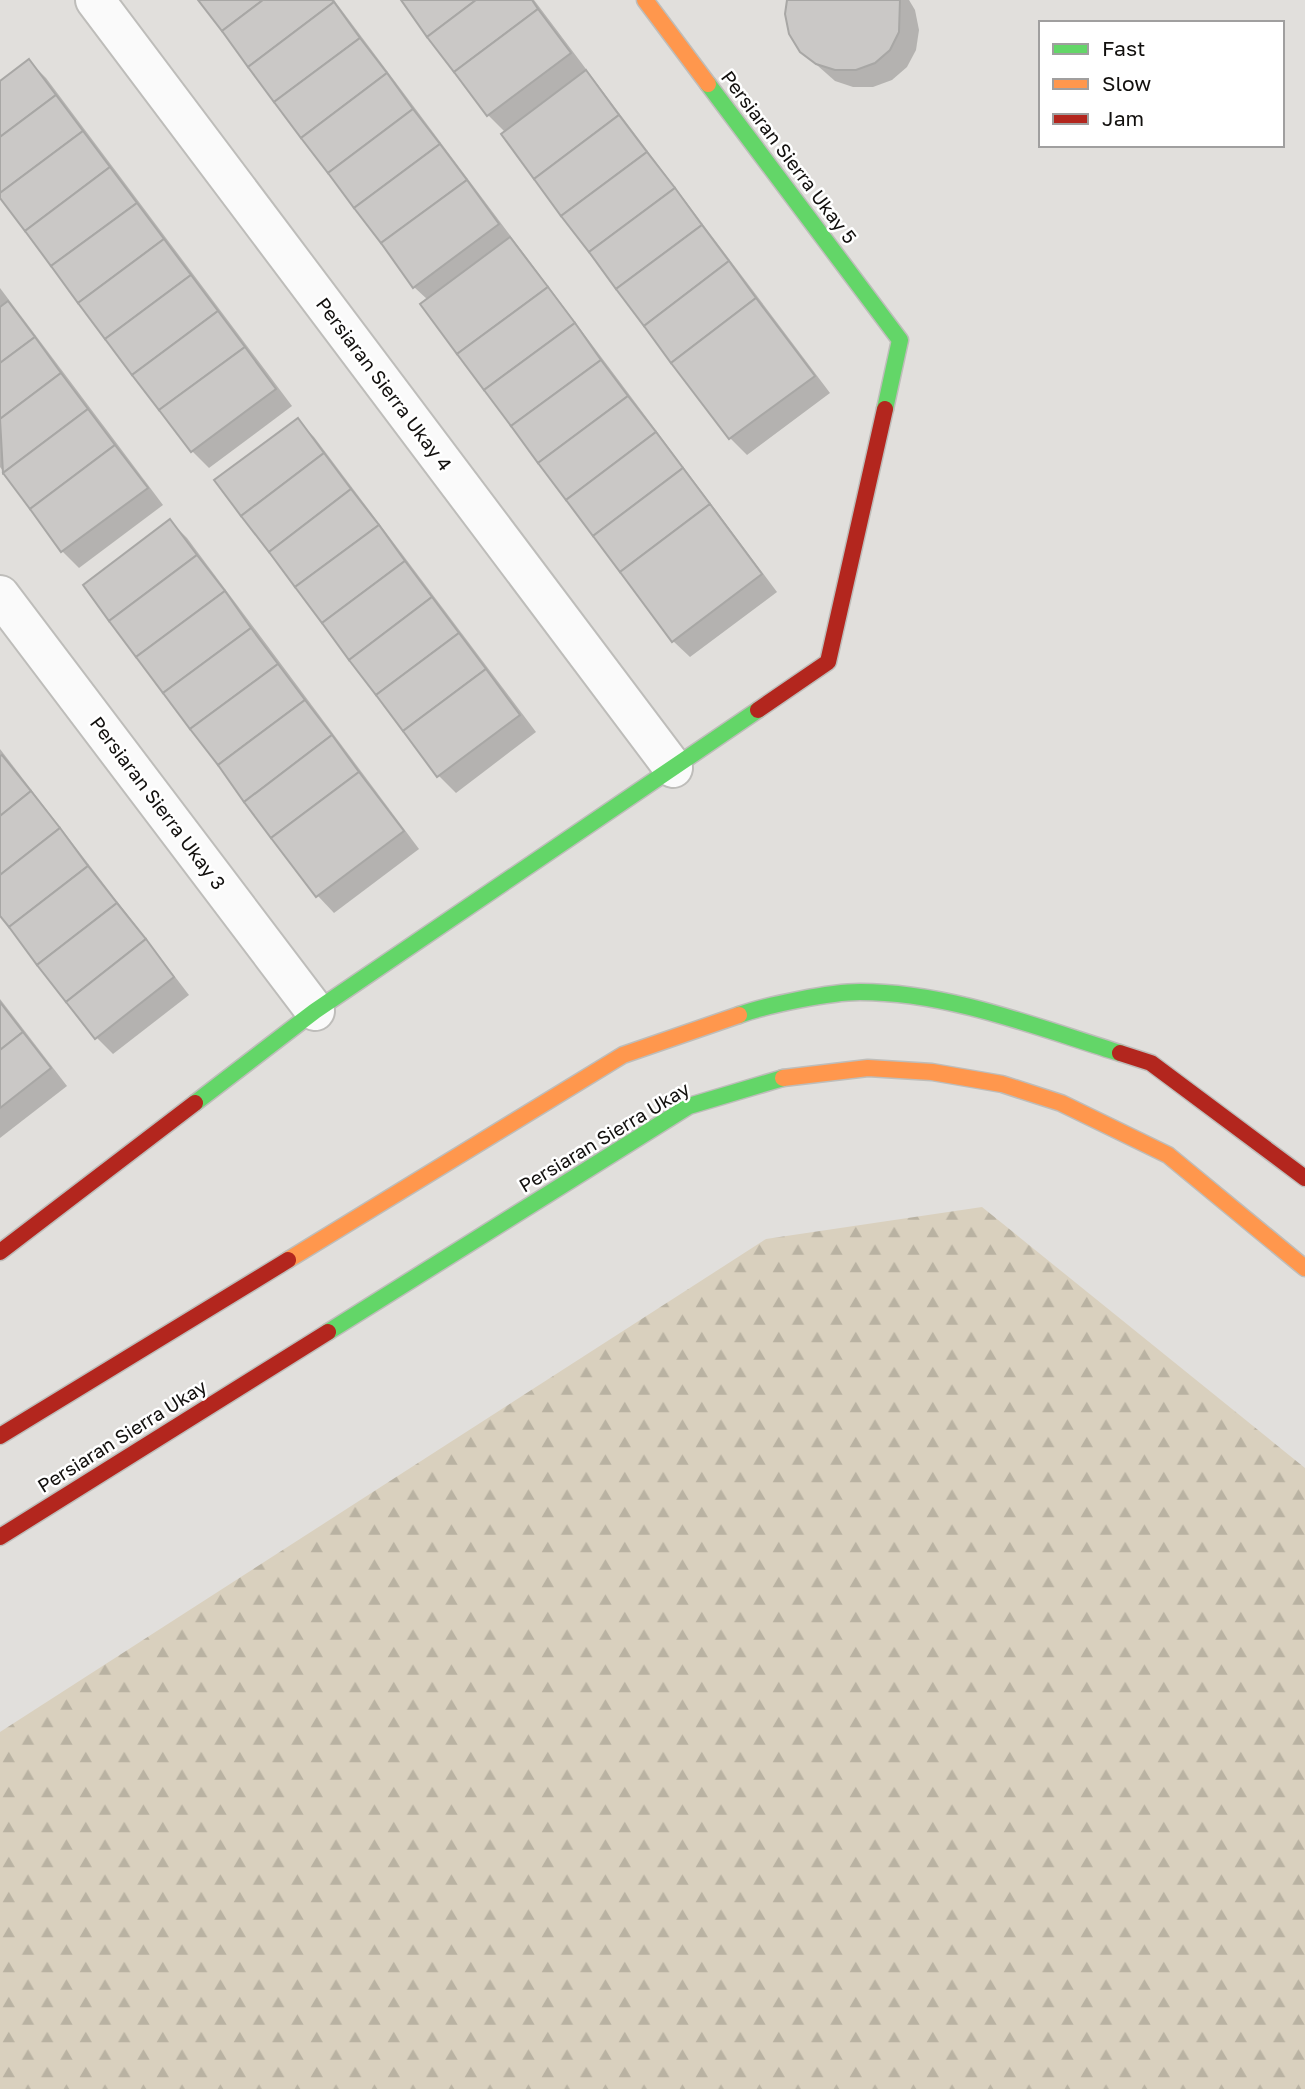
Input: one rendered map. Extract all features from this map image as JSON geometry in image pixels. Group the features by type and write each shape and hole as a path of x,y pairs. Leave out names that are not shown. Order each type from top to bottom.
{"street":[{"name":"Persiaran Sierra Ukay 4","path":"95,0 673,768"},
{"name":"Persiaran Sierra Ukay 5","path":"645,0 900,340 828,662 673,768"},
{"name":"Persiaran Sierra Ukay 3","path":"0,595 315,1011"},
{"path":"0,1252 315,1011 673,768"},
{"path":"0,1436 623,1055 760,1008 859,992 960,1004 1151,1063 1305,1178"},
{"name":"Persiaran Sierra Ukay","path":"0,1537 689,1106 774,1079 868,1068 932,1072 1002,1084 1061,1103 1168,1155 1305,1268"}],"green space":[{"path":"982,1207 1305,1468 1305,2089 0,2089 0,1732 766,1239"}],"building":[{"path":"198,0 263,0 222,31"},
{"path":"263,0 334,2 248,67 222,31"},
{"path":"401,0 476,0 427,37"},
{"path":"476,0 532,0 538,9 454,72 427,37"},
{"path":"787,0 900,0 899,32 890,50 875,63 856,70 835,70 816,64 800,52 789,34 785,14"},
{"path":"334,2 360,38 274,102 248,67"},
{"path":"538,9 571,53 487,116 454,72"},
{"path":"360,38 387,73 301,138 274,102"},
{"path":"29,59 56,95 0,137 0,81"},
{"path":"586,70 619,115 534,179 501,134"},
{"path":"387,73 413,109 328,173 301,138"},
{"path":"56,95 83,131 0,193 0,137"},
{"path":"413,109 440,144 354,208 328,173"},
{"path":"619,115 647,152 561,216 534,179"},
{"path":"83,131 110,167 25,231 0,198 0,193"},
{"path":"440,144 467,180 381,243 354,208"},
{"path":"647,152 675,188 589,252 561,216"},
{"path":"110,167 137,203 51,266 25,231"},
{"path":"467,180 499,224 413,288 381,243"},
{"path":"675,188 702,225 616,289 589,252"},
{"path":"137,203 164,239 78,303 51,266"},
{"path":"702,225 729,261 644,326 616,289"},
{"path":"510,237 548,287 457,354 420,304"},
{"path":"164,239 191,275 105,339 78,303"},
{"path":"729,261 756,298 671,363 644,326"},
{"path":"191,275 218,311 132,375 105,339"},
{"path":"548,287 575,323 484,390 457,354"},
{"path":"756,298 815,376 729,439 671,363"},
{"path":"8,301 35,337 0,363 0,307"},
{"path":"218,311 245,347 159,410 132,375"},
{"path":"575,323 601,360 511,426 484,390"},
{"path":"35,337 61,373 0,419 0,363"},
{"path":"245,347 276,389 191,452 159,410"},
{"path":"601,360 628,396 538,463 511,426"},
{"path":"61,373 88,409 3,473 0,419"},
{"path":"628,396 656,432 566,500 538,463"},
{"path":"88,409 115,445 30,509 3,473"},
{"path":"298,418 324,453 241,516 214,480"},
{"path":"656,432 683,468 593,536 566,500"},
{"path":"115,445 148,488 61,552 30,509"},
{"path":"324,453 351,489 269,552 241,516"},
{"path":"683,468 710,504 620,572 593,536"},
{"path":"351,489 379,525 295,587 269,552"},
{"path":"710,504 762,574 672,642 620,572"},
{"path":"170,519 197,555 109,621 83,585"},
{"path":"379,525 405,561 322,623 295,587"},
{"path":"197,555 225,591 136,657 109,621"},
{"path":"405,561 432,597 349,660 322,623"},
{"path":"225,591 251,628 163,693 136,657"},
{"path":"432,597 459,633 376,695 349,660"},
{"path":"251,628 278,664 190,729 163,693"},
{"path":"459,633 486,669 403,731 376,695"},
{"path":"278,664 305,700 218,765 190,729"},
{"path":"486,669 520,715 437,777 403,731"},
{"path":"305,700 332,735 244,802 218,765"},
{"path":"332,735 359,772 271,838 244,802"},
{"path":"2,755 31,791 0,816 0,756"},
{"path":"359,772 404,831 316,897 271,838"},
{"path":"31,791 60,828 0,875 0,816"},
{"path":"60,828 88,866 9,927 0,916 0,875"},
{"path":"88,866 117,903 37,965 9,927"},
{"path":"117,903 146,939 66,1002 37,965"},
{"path":"146,939 174,977 95,1039 66,1002"},
{"path":"0,1002 23,1032 0,1050"},
{"path":"23,1032 51,1068 0,1108 0,1050"}],"traffic: fast":[{"path":"708,84 900,340 885,409"},
{"path":"195,1103 315,1011 758,710"},
{"path":"739,1015 782,1003 832,994 893,994 959,1004 1120,1053"},
{"path":"328,1332 689,1106 783,1078"}],"traffic: slow":[{"path":"645,0 708,84"},
{"path":"288,1260 623,1055 739,1015"},
{"path":"783,1078 868,1068 932,1072 1002,1084 1061,1103 1168,1155 1305,1268"}],"traffic: jam":[{"path":"758,710 828,662 885,409"},
{"path":"1120,1053 1151,1063 1305,1178"},
{"path":"0,1252 195,1103"},
{"path":"0,1436 288,1260"},
{"path":"0,1537 328,1332"}]}
